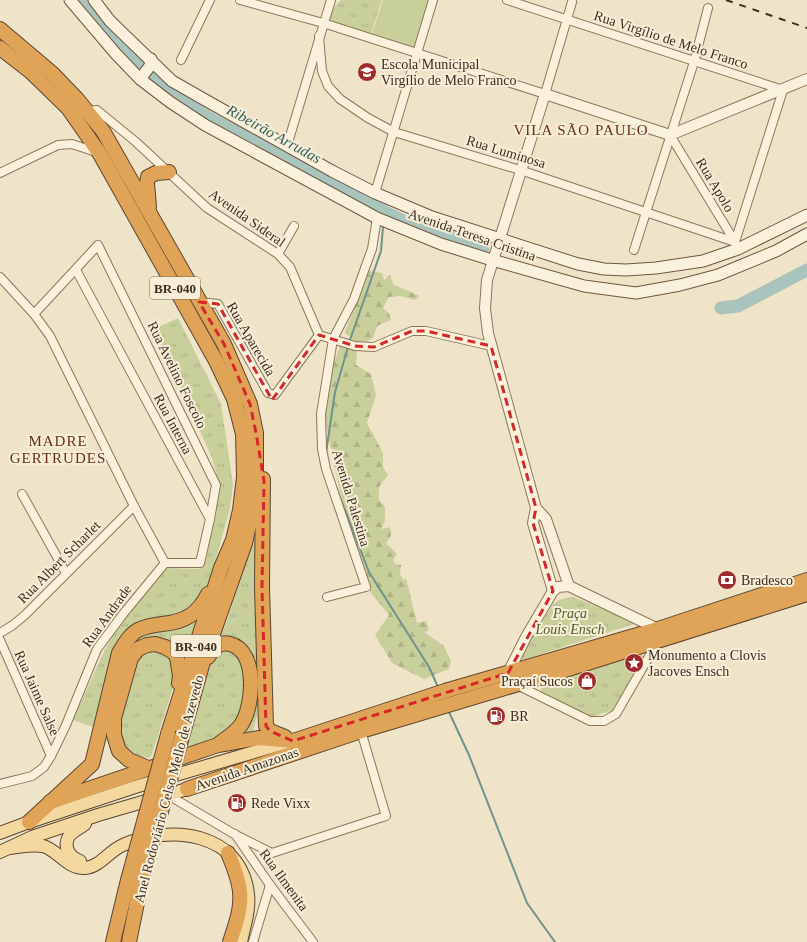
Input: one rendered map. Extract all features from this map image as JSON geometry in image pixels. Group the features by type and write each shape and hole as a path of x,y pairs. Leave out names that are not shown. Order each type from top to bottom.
{"highway":[{"name":"Anel Rodoviário Celso Mello de Azevedo","path":"0,29 52,73 77,98 103,131 224,344 250,404 256,433 256,478 252,512 246,537 202,666 183,733 135,881 113,942"},
{"name":"Anel Rodoviário Celso Mello de Azevedo","path":"0,48 31,72 68,108 100,154 216,361 234,400 244,434 244,477 240,510 233,540 221,568 169,728 135,881 130,942"},
{"path":"150,213 147,183 148,177 156,173 169,172"},
{"path":"256,433 264,481 262,587 266,726 270,731 293,740"},
{"path":"29,822 92,764 119,653 125,642 139,630 151,626 181,621 188,617 204,601 221,568"},
{"path":"658,635 807,580"},
{"path":"658,635 807,594"},
{"name":"Avenida Amazonas","path":"187,789 361,731 447,698 658,635"},
{"path":"202,666 215,648 220,644 226,643 235,646 243,652 249,670 251,688 250,700 245,718 240,726 218,745"},
{"path":"148,768 129,760 119,750 114,735 114,718 131,658 138,649 147,645 155,644 165,647 173,652 177,657 180,676 169,728"},
{"name":"Avenida Amazonas","path":"293,740 429,704"},
{"path":"50,802 218,745 259,738 293,740"},
{"path":"228,852 237,876 240,896 239,912 230,942"}],"main road":[{"name":"Avenida Teresa Cristina","path":"70,0 116,54 170,102 205,125 377,218 440,244 584,286 636,293 680,285 718,275 770,253 807,234"},
{"name":"Avenida Teresa Cristina","path":"94,0 110,21 150,63 172,81 287,146 375,193 432,217 578,264 626,270 656,268 703,261 807,215"},
{"path":"141,77 150,63"},
{"path":"718,275 728,266 737,245 751,252 770,253"},
{"name":"Avenida Amazonas","path":"0,833 29,822 155,781 293,740"},
{"name":"Avenida Amazonas","path":"5,850 32,838 98,815 187,789"},
{"path":"97,863 84,862 75,859 67,850 70,836 73,832 98,815"},
{"path":"5,850 31,845 43,846 77,867 88,868 122,845 147,838 166,835 193,836 210,841 228,852 237,863 244,876 248,895 247,912 241,942"}],"street":[{"path":"181,60 210,0"},
{"path":"240,0 324,23 670,135 807,79"},
{"path":"287,146 331,0"},
{"path":"375,193 394,132 416,52 433,0"},
{"name":"Rua Virgílio de Melo Franco","path":"507,0 783,90"},
{"path":"569,586 546,519 536,508 491,346 485,308 486,280 573,1"},
{"path":"634,250 694,62 708,8"},
{"name":"Rua Luminosa","path":"319,36 322,71 328,86 340,99 368,118 394,132 520,170 646,211 737,245"},
{"path":"737,245 783,90"},
{"name":"Avenida Sideral","path":"86,111 97,110 136,142 207,208 278,254 290,267 320,335"},
{"name":"Rua Apolo","path":"670,135 737,245"},
{"path":"2,170 58,145 72,144 100,154"},
{"name":"Avenida Palestina","path":"327,597 366,587 326,469 322,449 321,414 333,339 354,299 372,249 377,218"},
{"path":"278,254 294,226"},
{"name":"Rua Avelino Foscolo","path":"76,270 98,245 216,485 210,519"},
{"path":"34,314 76,270"},
{"name":"Rua Interna","path":"76,270 210,519"},
{"path":"0,277 34,314 50,336 134,506 165,563 200,563 210,519"},
{"name":"Rua Aparecida","path":"199,302 218,304 268,394 275,395 320,335"},
{"path":"320,335 355,346 374,347 412,331 426,331 491,346"},
{"path":"22,494 66,573"},
{"name":"Rua Albert Scharlet","path":"0,633 14,625 134,506"},
{"path":"536,508 533,523 553,591"},
{"name":"Rua Andrade","path":"0,784 32,776 44,768 66,725 97,649 123,614 165,563"},
{"path":"569,586 658,635 616,714 604,721 590,721 512,678 526,637 553,591 558,587 569,586"},
{"name":"Rua Jaime Salse","path":"0,640 51,756"},
{"path":"168,795 234,834 272,853 386,816 361,731"},
{"path":"187,789 184,794 184,799 188,807"},
{"name":"Rua Ilmenita","path":"234,834 313,942"},
{"path":"253,942 270,885"}],"highlighted area":[{"path":"199,302 218,304 272,400 319,335 355,346 374,347 412,331 426,331 491,346 536,508 533,523 553,591 508,673 293,741 270,731 266,726 262,587 264,481 250,404 224,344"}],"green space":[{"path":"341,0 382,0 371,34 327,22 329,13"},
{"path":"383,0 430,0 414,47 372,34"},
{"path":"369,271 382,273 384,280 390,275 394,285 419,296 415,300 400,296 389,297 383,308 389,313 391,320 377,326 373,338 360,343 352,339 345,332"},
{"path":"178,318 221,404 233,484 230,509 211,576 205,591 185,613 171,618 114,652 93,727 73,720 105,649 118,627 166,568 199,569 205,562 217,506 219,483 212,458 154,329"},
{"path":"341,344 357,350 356,365 371,374 376,395 367,423 383,453 383,467 388,475 379,487 379,500 385,507 385,521 381,529 390,527 391,536 386,543 397,554 393,560 396,564 401,565 400,575 404,580 406,578 417,623 426,621 429,629 425,633 443,645 451,661 449,669 424,679 392,663 375,635 389,615 370,592 340,492 325,421 330,372"},
{"path":"255,536 258,536 256,644 260,688 258,710 253,732 238,736 251,660 221,638 221,635"},
{"name":"Praça Louis Ensch","path":"574,597 634,622 634,624 523,660 521,657 553,604 559,600"},
{"path":"200,617 184,663 176,648 127,654 137,636"},
{"path":"223,650 234,653 241,661 246,681 244,704 239,718 219,737 188,749 185,748 208,667 217,653"},
{"path":"152,652 162,654 171,661 174,678 173,688 150,758 138,756 129,751 121,738 120,729 123,709 135,662 141,656"},
{"name":"Praça Louis Ensch","path":"643,655 644,658 615,710 590,717 541,691 541,685"}],"waterway":[{"name":"Ribeirão Arrudas","path":"81,0 103,29 156,81 188,105 213,120 323,177 383,211 406,222 483,248"},
{"name":"Ribeirão Arrudas","path":"382,217 383,211"},
{"path":"350,340 381,251 383,227"},
{"name":"Ribeirão Arrudas","path":"721,308 738,306 807,270"},
{"path":"326,453 335,392 348,347"},
{"path":"336,487 369,572 429,667 438,687"},
{"path":"448,710 469,755 527,903 555,942"}],"railway":[{"path":"726,0 807,28"}],"place":[{"name":"Escola Municipal Virgílio de Melo Franco","path":"367,72"},
{"name":"Bradesco","path":"727,580"},
{"name":"Monumento a Clovis Jacoves Ensch","path":"634,663"},
{"name":"Praçaí Sucos","path":"587,681"},
{"name":"BR","path":"496,716"},
{"name":"Rede Vixx","path":"237,803"}],"district":[{"name":"VILA SÃO PAULO","path":"581,130"},
{"name":"MADRE GERTRUDES","path":"58,450"}]}
